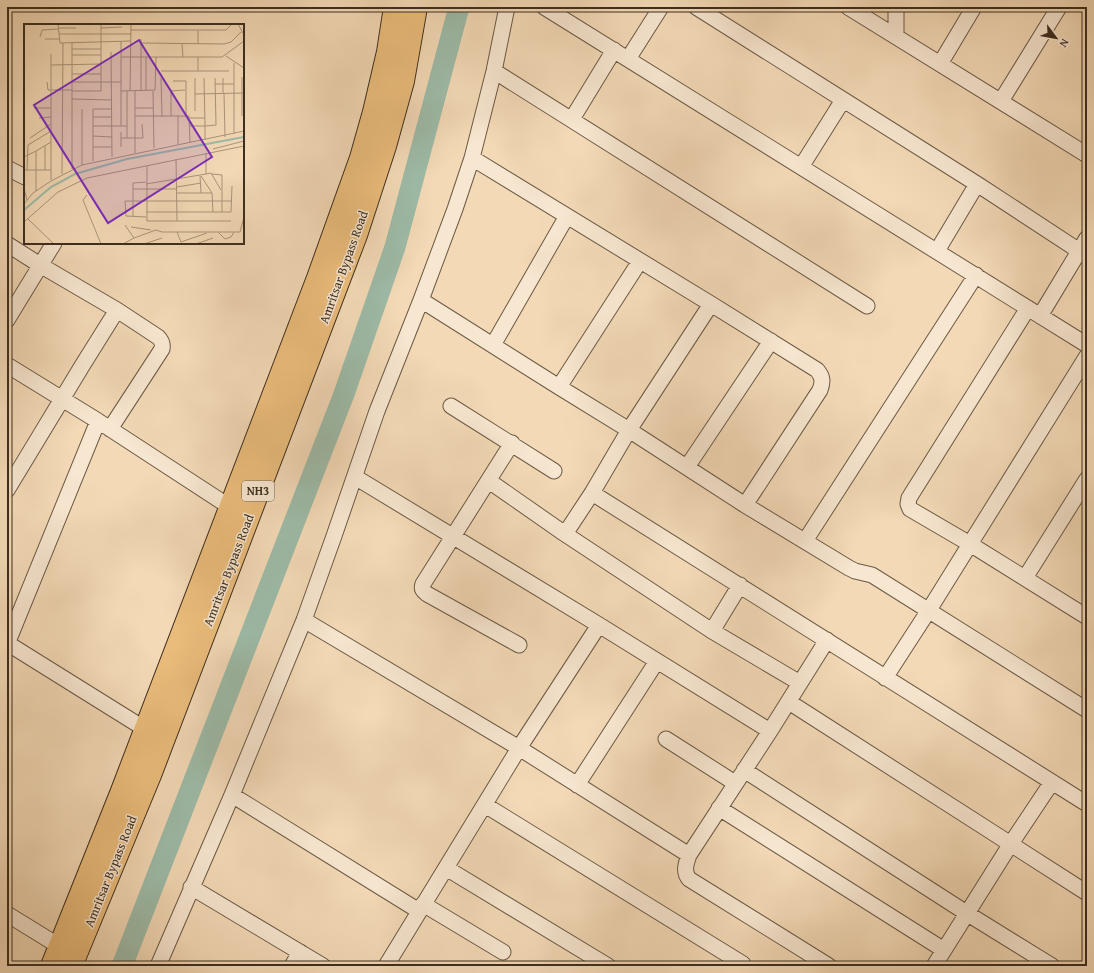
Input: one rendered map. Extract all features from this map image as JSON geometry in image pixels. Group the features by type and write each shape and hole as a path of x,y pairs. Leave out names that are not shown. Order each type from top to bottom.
{"highway":[{"name":"Amritsar Bypass Road","path":"52,966 122,791 318,278 360,158 374,112 388,52 395,7"},
{"name":"Amritsar Bypass Road","path":"71,966 150,775 356,235 385,146 401,88 416,7"}],"street":[{"path":"158,966 232,795 304,620 377,411 455,209 472,158 494,71 507,7"},
{"path":"544,7 1087,345"},
{"path":"628,59 661,7"},
{"path":"696,7 977,184 1083,254"},
{"path":"896,7 896,36"},
{"path":"940,64 974,7"},
{"path":"1001,101 1059,7"},
{"path":"850,8 1087,155"},
{"path":"572,119 614,50"},
{"path":"494,71 867,306"},
{"path":"801,166 843,100"},
{"path":"472,158 771,341 821,374 822,384 820,390 745,504"},
{"path":"7,168 24,177"},
{"path":"937,251 977,184"},
{"path":"493,344 567,216"},
{"path":"1087,238 1083,254 1034,312 908,501 910,509 1087,616"},
{"path":"7,244 117,310 158,337 163,345 158,356 104,425 7,643 145,729"},
{"path":"7,320 53,244"},
{"path":"559,387 640,261"},
{"path":"805,541 976,275"},
{"path":"421,300 805,541 849,568 872,575 1087,710"},
{"path":"566,534 629,430 711,304"},
{"path":"7,490 117,310"},
{"path":"687,467 771,341"},
{"path":"885,678 1087,356"},
{"path":"7,365 104,425 230,507"},
{"path":"451,406 512,443 554,471"},
{"path":"512,443 423,584 422,590 519,645"},
{"path":"355,477 770,731"},
{"path":"1025,578 1087,479"},
{"path":"489,481 712,631 800,683"},
{"path":"592,493 1087,804"},
{"path":"712,631 740,585"},
{"path":"304,620 519,748 688,855"},
{"path":"386,966 519,748 599,625"},
{"path":"827,640 770,731 688,855 685,871 689,879 829,966"},
{"path":"577,785 657,661"},
{"path":"788,702 1087,894"},
{"path":"666,739 735,783"},
{"path":"744,770 968,914 1052,966"},
{"path":"934,966 1010,845 1052,782"},
{"path":"232,795 421,908 503,952"},
{"path":"484,805 743,964"},
{"path":"719,808 944,950"},
{"path":"446,868 608,966"},
{"path":"191,887 323,966"},
{"path":"7,914 59,946"},
{"path":"292,966 300,952"}],"waterway":[{"path":"122,966 344,394 395,247 459,7"}]}
